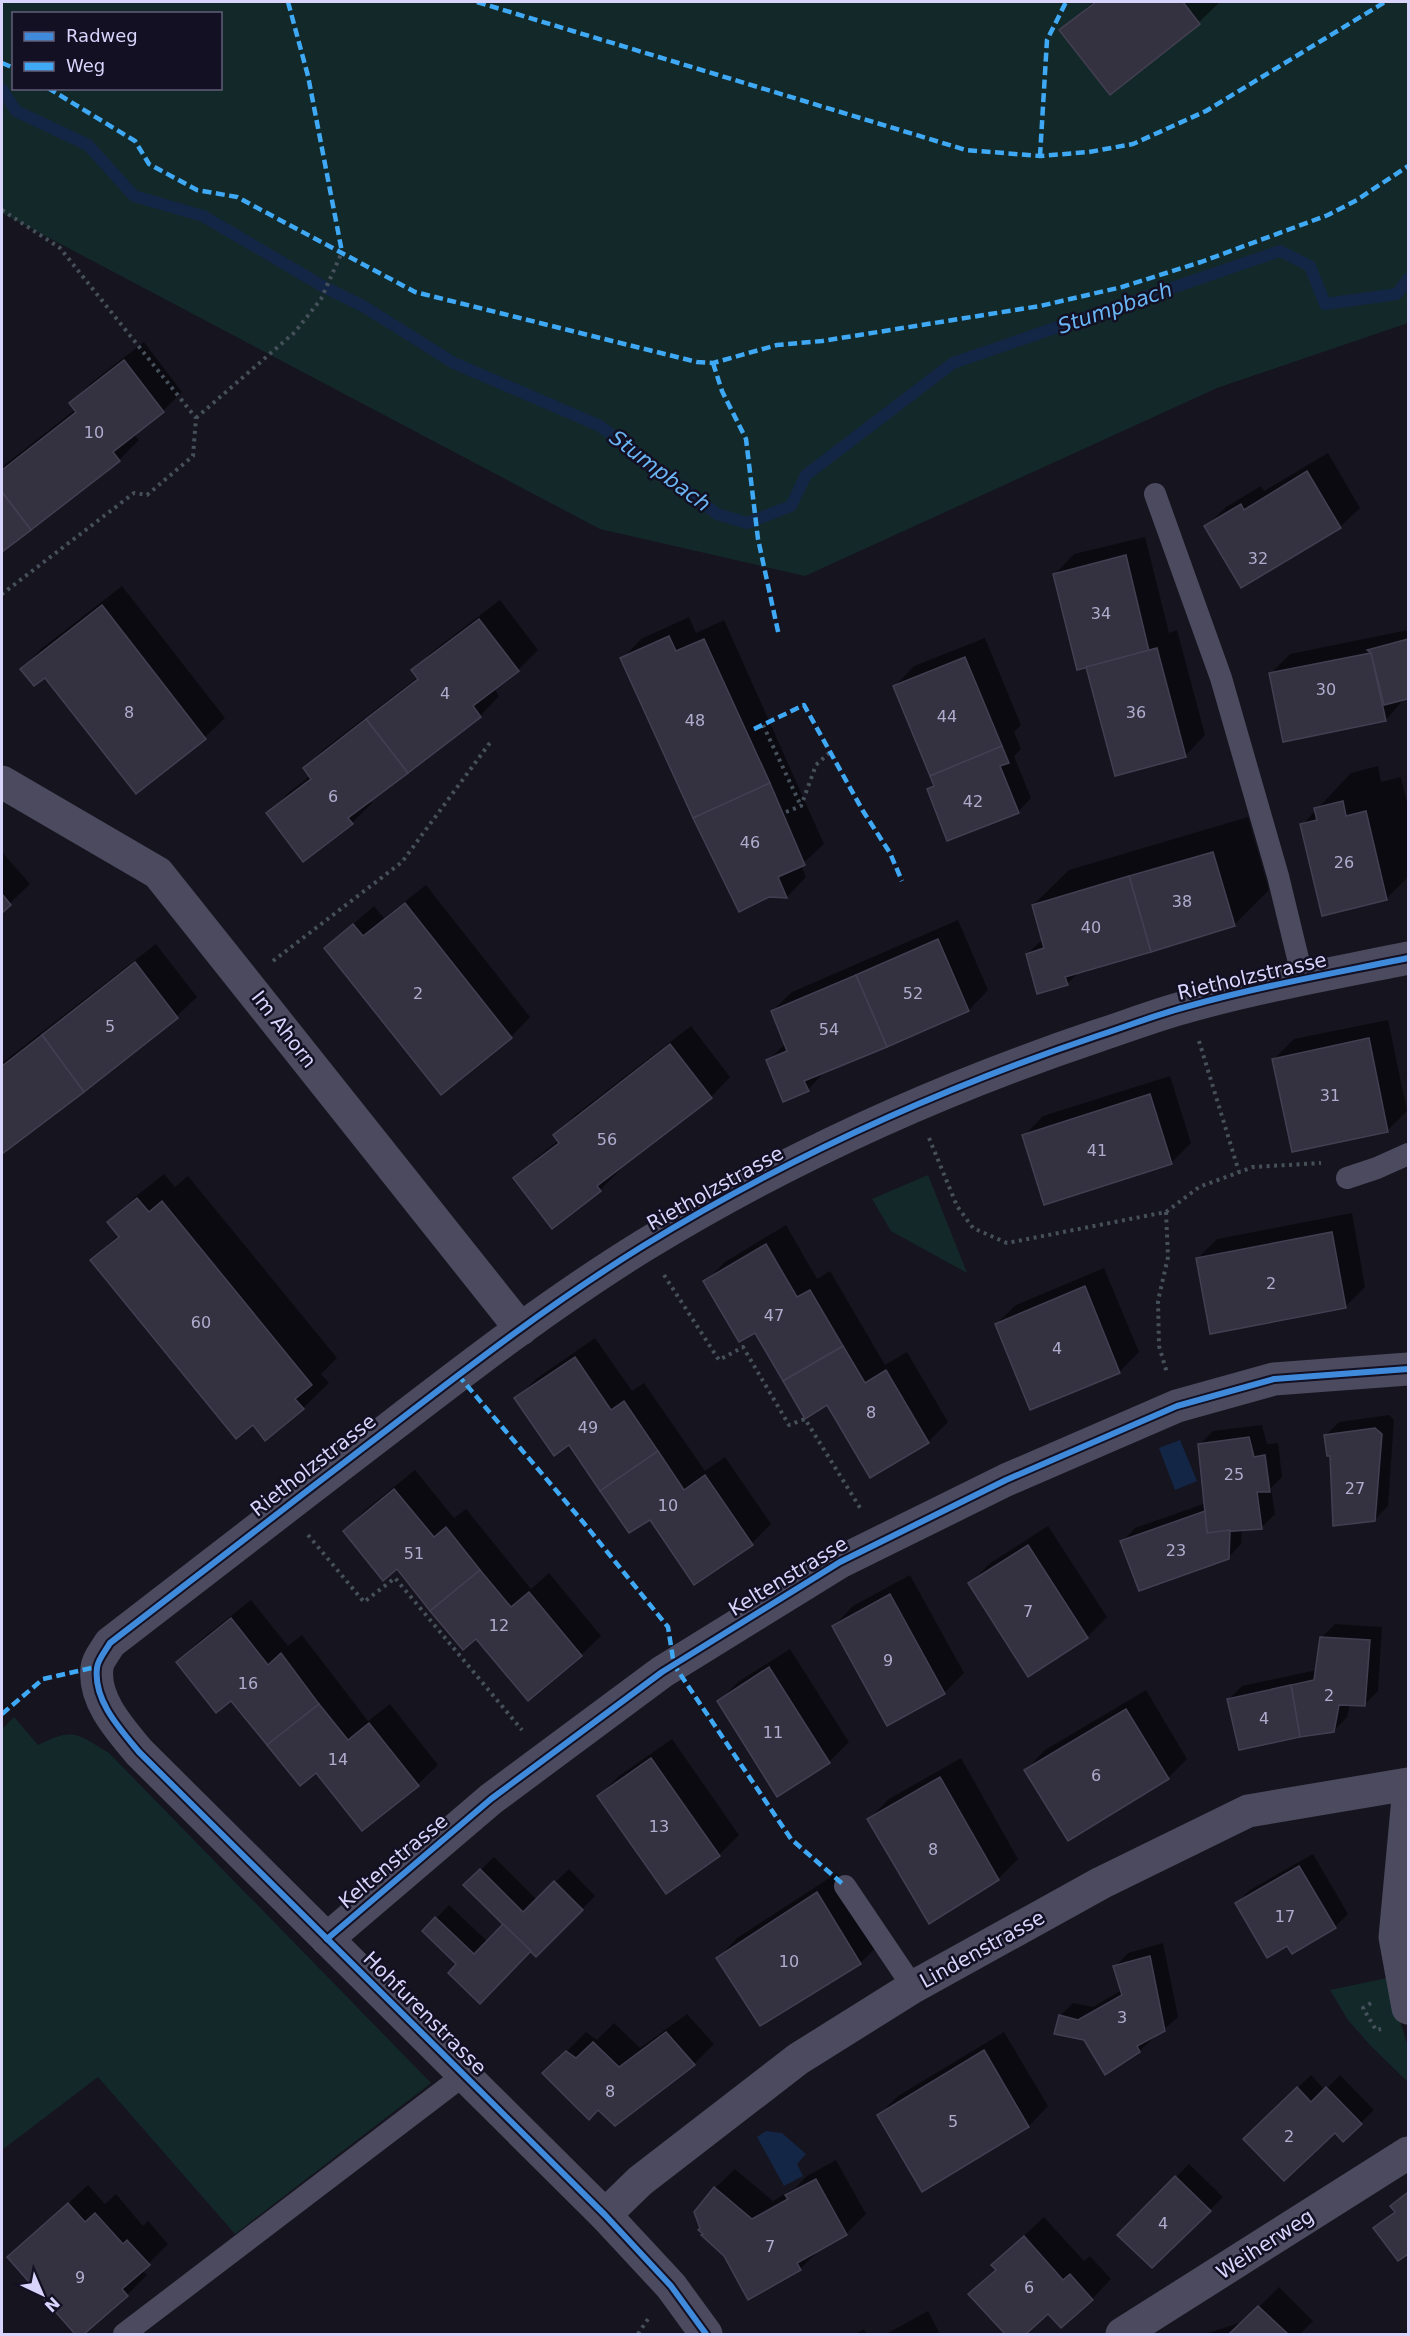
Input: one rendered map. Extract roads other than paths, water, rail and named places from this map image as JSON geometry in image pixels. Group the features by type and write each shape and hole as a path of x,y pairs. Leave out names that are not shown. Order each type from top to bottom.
{"street":[{"name":"Im Ahorn","path":"2,782 158,873 247,982 520,1329"},
{"name":"Rietholzstrasse","path":"114,1720 100,1694 96,1667 110,1643 520,1329 645,1245 804,1158 915,1104 1038,1056 1188,1006 1303,979 1408,958"},
{"name":"Keltenstrasse","path":"327,1939 491,1799 546,1758 674,1665 840,1562 1006,1480 1177,1406 1274,1379 1408,1369"},
{"name":"Hohfurenstrasse","path":"114,1720 138,1752 605,2215 671,2286 706,2334"},
{"name":"Lindenstrasse","path":"605,2215 640,2181 798,2059 913,1987 1101,1883 1248,1811 1408,1784"},
{"path":"1408,1798 1395,1937 1408,2008"},
{"name":"Weiherweg","path":"1122,2334 1408,2153"}],"lane":[{"path":"1155,494 1221,678 1278,876 1303,979"},
{"path":"1347,1178 1408,1154"},
{"path":"845,1886 913,1987"},
{"path":"124,2334 464,2075"}],"water":[{"path":"1180,1440 1197,1481 1175,1490 1159,1448"},
{"path":"766,2131 782,2133 806,2154 797,2164 803,2176 784,2186 757,2137"}],"waterway":[{"name":"Stumpbach","path":"2,89 16,111 88,145 134,196 203,216 326,288 363,306 454,363 600,426 717,514 747,523 791,506 806,475 953,363 1280,251 1310,266 1325,304 1397,294 1408,279"}]}
